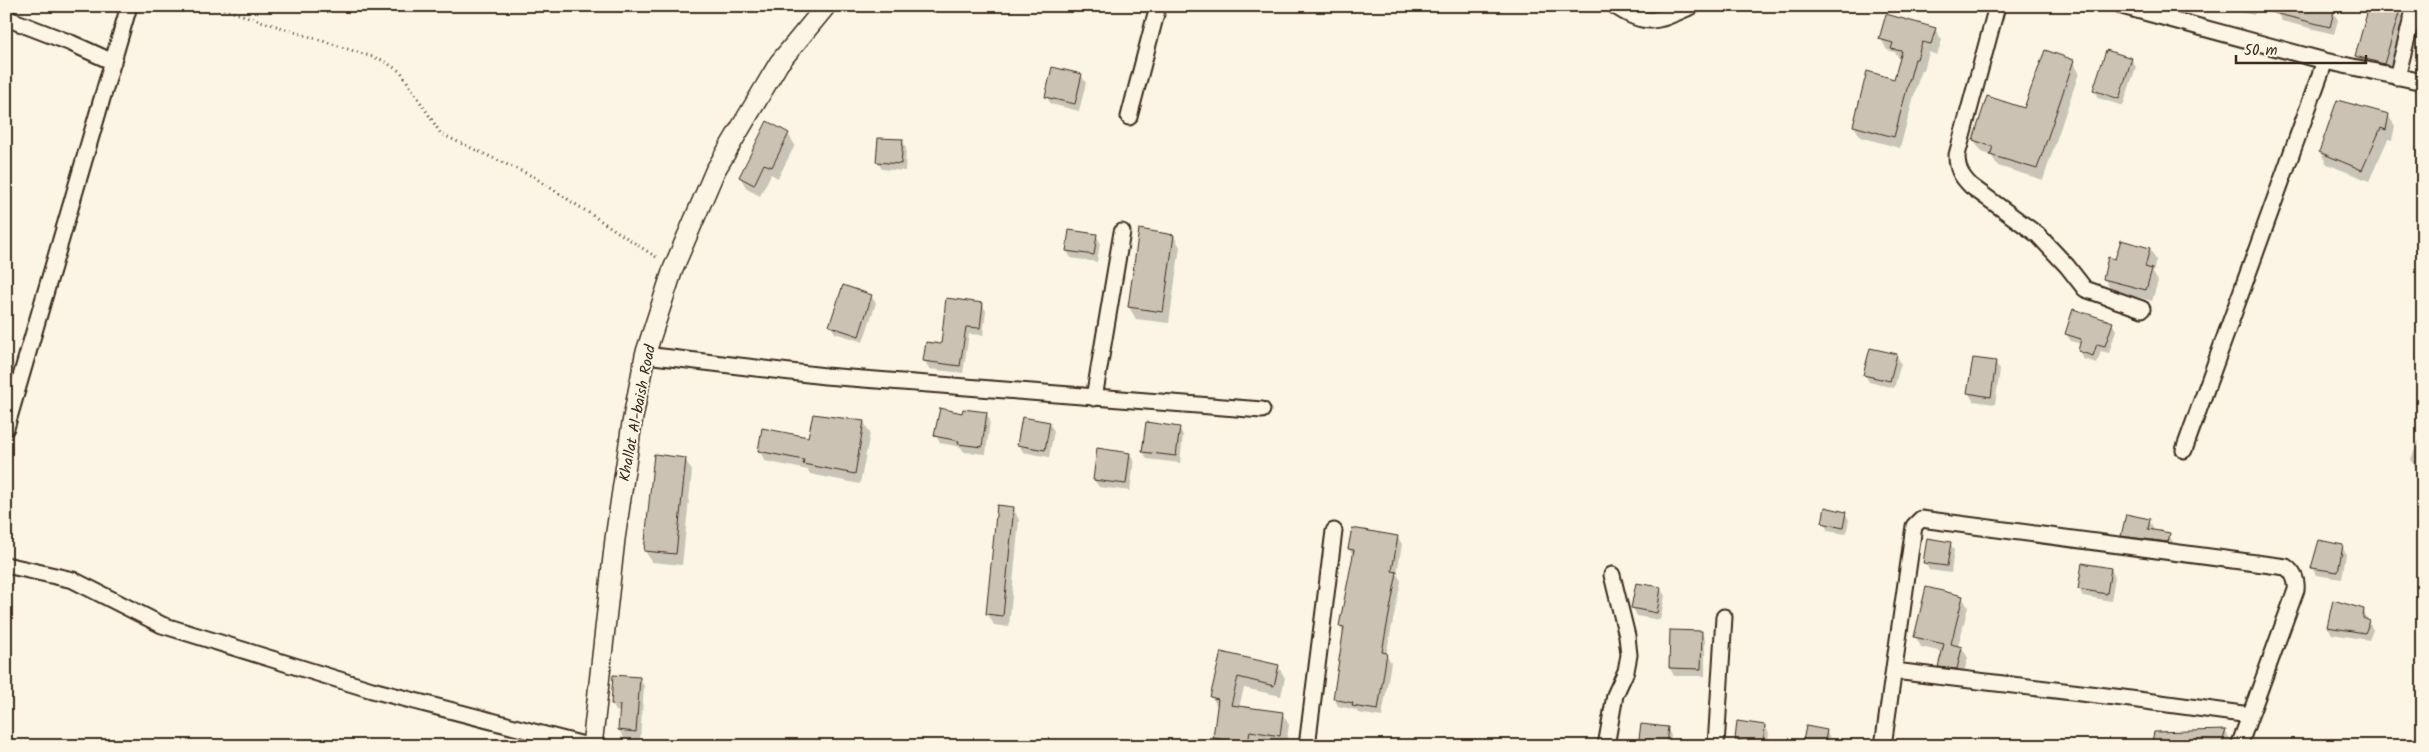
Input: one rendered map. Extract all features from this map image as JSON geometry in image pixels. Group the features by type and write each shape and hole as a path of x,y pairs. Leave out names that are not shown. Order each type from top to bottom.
{"street":[{"path":"6,428 129,6"},
{"name":"Khallat Al-baish Road","path":"592,746 615,539 632,423 645,355 673,269 715,171 748,111 779,63 826,6"},
{"path":"1129,116 1158,6"},
{"path":"1615,6 1632,18 1646,21 1671,15 1692,6"},
{"path":"1997,6 1957,155 1957,167 1962,177 1971,186 2038,234 2085,289 2142,309"},
{"path":"2397,77 2415,6"},
{"path":"2131,7 2325,61 2423,82"},
{"path":"6,18 71,43 113,62"},
{"path":"2184,450 2325,61"},
{"path":"1094,398 1122,232"},
{"path":"645,355 825,376 1262,410"},
{"path":"1883,746 1914,526 1918,520 1926,520 2286,567 2292,571 2296,590 2239,746"},
{"path":"1307,746 1334,531"},
{"path":"6,565 74,580 162,624 372,690 588,746"},
{"path":"1606,746 1615,695 1626,671 1629,655 1628,636 1612,576"},
{"path":"1716,746 1724,618"},
{"path":"1894,671 2250,715"}],"path":[{"path":"214,6 388,64 401,72 441,134 534,177 673,269"}],"building":[{"path":"2267,6 2314,6 2334,11 2330,27 2266,11"},
{"path":"2369,6 2388,6 2400,10 2384,64 2355,56"},
{"path":"1886,14 1936,28 1931,44 1922,42 1917,59 1915,59 1894,137 1853,126 1867,71 1894,79 1902,51 1891,49 1893,43 1879,39"},
{"path":"2045,50 2074,60 2037,169 1990,155 1993,147 1973,140 1987,96 2024,108"},
{"path":"2106,50 2132,58 2119,99 2093,90"},
{"path":"1052,67 1082,74 1075,104 1045,97"},
{"path":"2337,100 2389,114 2386,130 2381,128 2362,170 2319,152"},
{"path":"767,121 789,133 772,167 764,164 754,185 739,177"},
{"path":"878,138 903,139 901,164 876,162"},
{"path":"1139,229 1174,235 1163,312 1128,307"},
{"path":"1069,230 1097,234 1094,255 1066,251"},
{"path":"2121,240 2150,248 2145,267 2152,269 2146,290 2103,279 2108,257 2115,259"},
{"path":"843,285 872,295 859,336 829,326"},
{"path":"946,298 983,303 980,328 966,327 960,366 923,361 926,342 941,344"},
{"path":"2073,309 2113,322 2105,346 2097,344 2093,356 2078,351 2081,339 2065,334"},
{"path":"1870,348 1897,354 1890,381 1863,375"},
{"path":"1973,358 1996,361 1991,397 1967,393"},
{"path":"940,408 962,413 963,409 987,412 982,447 958,444 959,441 934,436"},
{"path":"813,414 864,421 855,474 803,464 804,460 758,451 762,428 808,437"},
{"path":"1022,417 1050,422 1045,450 1017,445"},
{"path":"1146,422 1180,427 1176,456 1142,452"},
{"path":"1097,448 1130,453 1126,484 1093,480"},
{"path":"654,454 686,458 676,554 644,551"},
{"path":"997,505 1014,507 1003,616 986,614"},
{"path":"1825,507 1846,512 1843,528 1822,523"},
{"path":"2126,514 2150,519 2148,529 2170,533 2168,542 2121,536"},
{"path":"1352,528 1398,536 1392,571 1397,572 1382,652 1387,653 1378,710 1352,706 1353,703 1333,699 1344,627 1339,626 1354,550 1348,549"},
{"path":"1927,538 1951,542 1947,566 1923,563"},
{"path":"2319,540 2343,545 2338,572 2311,568"},
{"path":"2082,563 2111,568 2107,594 2078,589"},
{"path":"1636,583 1661,587 1657,613 1631,608"},
{"path":"1926,587 1963,596 1951,644 1962,647 1957,669 1938,667 1944,644 1914,637"},
{"path":"2333,600 2364,609 2363,618 2370,621 2365,633 2327,627"},
{"path":"1670,630 1702,631 1701,669 1669,668"},
{"path":"1221,652 1279,665 1274,686 1238,677 1231,705 1283,712 1280,736 1250,731 1248,744 1213,738 1218,699 1210,697"},
{"path":"613,675 640,677 636,732 618,730 620,705 611,704"},
{"path":"1737,721 1765,725 1763,744 1735,740"},
{"path":"1641,724 1668,727 1666,746 1638,746"},
{"path":"1806,726 1827,730 1824,746 1802,746"},
{"path":"2226,730 2221,746 2151,746 2154,732"}]}
